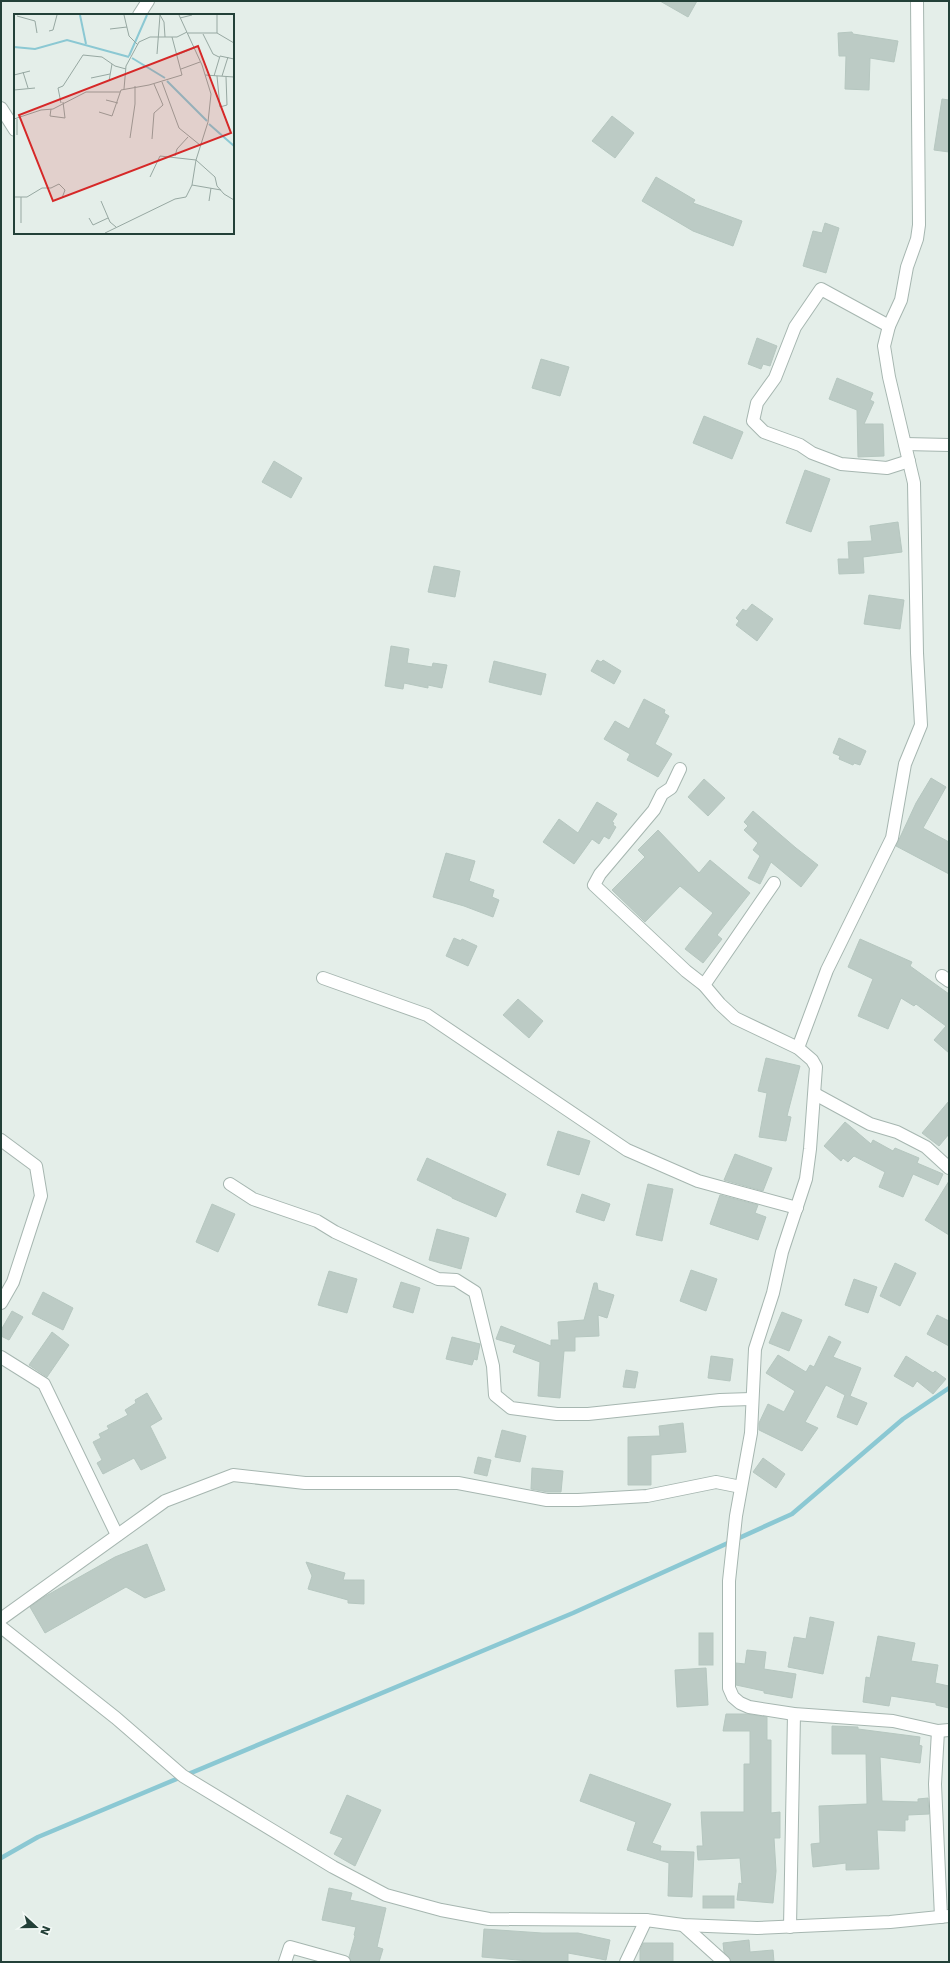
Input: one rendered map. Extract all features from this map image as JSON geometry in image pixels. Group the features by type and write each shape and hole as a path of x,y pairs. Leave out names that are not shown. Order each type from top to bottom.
{"street":[{"path":"140,14 148,1"},
{"path":"798,1048 827,970 892,838 905,764 921,725 917,653 916,509 914,483 889,377 884,346 889,326 901,300 907,267 917,239 919,225 917,1"},
{"path":"1,108 14,128"},
{"path":"889,326 821,289 795,327 775,378 757,403 753,421 764,432 800,445 812,453 841,464 887,468 909,461"},
{"path":"905,444 949,444"},
{"path":"1,1627 116,1718 183,1776 333,1867 386,1895 441,1910 489,1919 646,1920 683,1925 757,1928 890,1922 945,1917 935,1784 943,1730 892,1721 794,1714 750,1707 740,1704 733,1698 729,1688 729,1581 736,1516 750,1433 754,1349 806,1179 815,1094 816,1067 812,1060 798,1048 735,1018 720,1004 704,985 686,971 594,885 600,874 654,810 662,794 671,788 680,769"},
{"path":"704,985 774,883"},
{"path":"323,978 428,1015 627,1150 698,1181 797,1208"},
{"path":"815,1094 870,1124 897,1132 926,1146 949,1168"},
{"path":"1,1140 36,1166 41,1196 13,1282 1,1303"},
{"path":"230,1184 253,1199 316,1221 335,1232 438,1279 456,1280 475,1292 492,1366 495,1395 511,1408 557,1414 588,1414 751,1398"},
{"path":"1,1357 44,1384 117,1536"},
{"path":"1,1619 165,1501 233,1475 305,1483 458,1483 554,1500 647,1496 716,1482 741,1487"},
{"path":"790,1926 794,1714"},
{"path":"626,1962 646,1920"},
{"path":"683,1925 724,1962"},
{"path":"285,1962 290,1947 344,1962"}],"building":[{"path":"660,1 697,1 688,17"},
{"path":"852,32 853,34 898,41 894,62 870,58 869,90 845,89 846,56 839,56 838,33"},
{"path":"942,99 949,100 949,152 934,150"},
{"path":"612,116 634,133 615,158 592,141"},
{"path":"656,177 695,200 693,203 742,221 733,246 693,231 642,201"},
{"path":"825,223 839,228 826,273 803,266 813,231 822,233"},
{"path":"757,338 777,346 770,366 763,364 761,369 748,364"},
{"path":"541,359 569,367 560,396 532,388"},
{"path":"837,378 873,393 870,400 874,402 864,424 883,424 884,456 858,457 857,410 829,399"},
{"path":"704,416 743,432 732,459 693,443"},
{"path":"274,461 302,478 291,498 262,482"},
{"path":"805,470 830,479 811,532 786,523"},
{"path":"898,522 902,552 863,557 864,573 839,574 838,559 849,559 848,542 872,541 870,526"},
{"path":"434,566 460,571 455,597 428,592"},
{"path":"869,595 904,600 900,629 864,624"},
{"path":"752,604 773,619 757,641 736,625 739,621 736,618 743,609 746,611"},
{"path":"391,646 409,649 407,663 432,667 433,663 447,665 442,688 428,685 428,688 404,683 403,689 385,686"},
{"path":"597,660 601,662 603,660 621,671 614,684 591,671"},
{"path":"494,661 546,674 541,695 489,682"},
{"path":"644,699 665,710 664,713 669,716 655,744 672,754 658,777 627,760 630,754 604,739 615,721 629,729"},
{"path":"839,738 866,751 860,765 854,763 853,765 839,759 840,756 833,753"},
{"path":"931,778 946,787 923,828 949,842 949,874 896,846 916,803"},
{"path":"704,779 725,798 708,816 688,797"},
{"path":"597,802 617,814 612,822 616,827 609,839 604,836 599,844 592,839 574,864 543,842 559,819 578,833"},
{"path":"753,811 818,865 801,887 771,862 760,884 748,878 760,856 753,850 758,843 744,830 748,826 744,822"},
{"path":"658,830 699,873 710,860 750,893 717,935 722,939 703,963 685,949 713,913 680,886 645,922 612,890 645,857 638,850"},
{"path":"446,853 475,861 469,881 494,890 492,897 499,900 493,917 464,906 433,897"},
{"path":"454,938 461,941 462,939 477,946 468,966 446,956"},
{"path":"860,939 912,962 910,966 949,994 949,1053 934,1040 946,1026 916,1004 914,1006 901,998 888,1029 858,1016 873,979 848,967"},
{"path":"518,999 543,1021 529,1038 503,1015"},
{"path":"766,1058 800,1066 787,1116 791,1117 786,1141 759,1137 767,1093 758,1091"},
{"path":"949,1101 949,1134 939,1146 922,1133"},
{"path":"845,1122 871,1144 873,1140 893,1151 895,1148 919,1158 917,1163 943,1174 938,1185 913,1174 903,1197 879,1187 885,1172 854,1156 848,1162 843,1158 841,1161 824,1146"},
{"path":"558,1131 590,1141 579,1175 547,1165"},
{"path":"735,1154 772,1168 763,1191 724,1180"},
{"path":"427,1158 506,1194 496,1217 452,1198 417,1180"},
{"path":"949,1181 949,1235 925,1220"},
{"path":"648,1184 673,1189 662,1241 636,1235"},
{"path":"582,1194 610,1204 604,1221 576,1212"},
{"path":"720,1195 758,1205 755,1213 766,1217 758,1240 710,1224"},
{"path":"212,1204 235,1214 218,1252 196,1242"},
{"path":"437,1229 469,1238 461,1269 429,1260"},
{"path":"895,1263 916,1273 900,1306 880,1296"},
{"path":"691,1270 717,1279 706,1311 680,1301"},
{"path":"329,1271 357,1279 347,1313 318,1305"},
{"path":"854,1279 877,1287 868,1313 845,1305"},
{"path":"401,1282 420,1288 413,1313 393,1307"},
{"path":"594,1283 597,1283 598,1290 614,1295 607,1318 598,1315 599,1336 575,1337 575,1351 564,1351 560,1398 538,1396 540,1362 513,1352 516,1345 496,1339 501,1326 551,1346 551,1340 559,1340 558,1322 584,1320"},
{"path":"43,1292 73,1308 63,1330 32,1314"},
{"path":"12,1311 23,1317 9,1340 1,1336 1,1330"},
{"path":"782,1312 802,1320 789,1351 769,1343"},
{"path":"937,1315 949,1321 949,1346 927,1334"},
{"path":"52,1332 69,1345 47,1377 29,1365"},
{"path":"829,1336 841,1342 833,1357 861,1368 850,1396 867,1403 857,1425 837,1417 845,1395 826,1385 805,1422 818,1428 802,1451 759,1430 759,1423 768,1404 784,1412 795,1391 766,1373 778,1355 806,1372 810,1365 814,1367"},
{"path":"452,1337 480,1344 477,1360 474,1359 472,1365 446,1359"},
{"path":"711,1356 733,1359 730,1381 708,1378"},
{"path":"906,1356 933,1373 935,1371 946,1379 933,1394 917,1381 913,1387 894,1376"},
{"path":"626,1370 638,1372 635,1388 623,1387"},
{"path":"147,1393 162,1419 150,1426 166,1458 141,1470 134,1458 103,1474 97,1463 102,1460 93,1442 101,1438 99,1434 109,1429 107,1426 128,1415 125,1410 136,1403 135,1400"},
{"path":"683,1423 686,1452 651,1455 651,1485 628,1485 628,1437 660,1436 659,1426"},
{"path":"502,1430 526,1436 520,1462 495,1457"},
{"path":"478,1457 491,1460 487,1476 474,1473"},
{"path":"763,1458 785,1474 776,1488 753,1472"},
{"path":"532,1468 563,1471 561,1492 548,1492 531,1489"},
{"path":"147,1544 165,1590 145,1598 126,1587 45,1633 30,1607 44,1597 115,1557"},
{"path":"306,1562 345,1573 343,1580 364,1580 364,1604 348,1603 348,1600 308,1589 312,1576"},
{"path":"810,1617 834,1622 823,1674 788,1667 794,1637 806,1639"},
{"path":"699,1633 713,1633 713,1665 699,1665"},
{"path":"878,1636 915,1643 911,1661 938,1665 935,1683 949,1686 949,1708 936,1705 936,1703 891,1696 889,1706 863,1702 866,1677 870,1678"},
{"path":"747,1650 766,1652 764,1669 796,1674 792,1698 764,1693 764,1691 736,1685 736,1663 745,1664"},
{"path":"706,1668 708,1705 677,1707 675,1670"},
{"path":"726,1714 746,1714 767,1717 767,1740 771,1740 771,1813 780,1812 780,1838 774,1838 776,1871 773,1903 737,1900 739,1883 742,1884 740,1858 698,1860 697,1846 703,1846 701,1812 744,1812 744,1764 750,1764 750,1731 723,1731"},
{"path":"832,1726 858,1727 858,1729 920,1737 919,1745 922,1746 920,1763 880,1757 882,1801 918,1802 918,1799 928,1798 929,1814 908,1815 908,1820 905,1820 905,1831 877,1830 879,1869 846,1870 846,1863 813,1867 811,1844 820,1843 819,1806 867,1804 866,1754 832,1754"},
{"path":"590,1774 671,1804 652,1843 661,1846 660,1851 694,1852 692,1897 668,1896 669,1863 627,1850 636,1822 580,1801"},
{"path":"347,1795 381,1810 355,1866 334,1854 343,1838 330,1833"},
{"path":"329,1888 352,1893 350,1900 386,1908 377,1947 383,1949 379,1962 351,1962 349,1957 356,1927 322,1920"},
{"path":"703,1896 734,1896 734,1908 703,1908"},
{"path":"484,1929 542,1933 578,1933 610,1940 606,1960 568,1953 568,1962 542,1962 482,1957"},
{"path":"749,1940 750,1952 773,1950 774,1962 731,1962 724,1952 723,1943"},
{"path":"643,1943 673,1943 673,1962 640,1962 640,1950"}],"waterway":[{"path":"1,1858 38,1837 573,1613 792,1514 903,1419 949,1388"}]}
